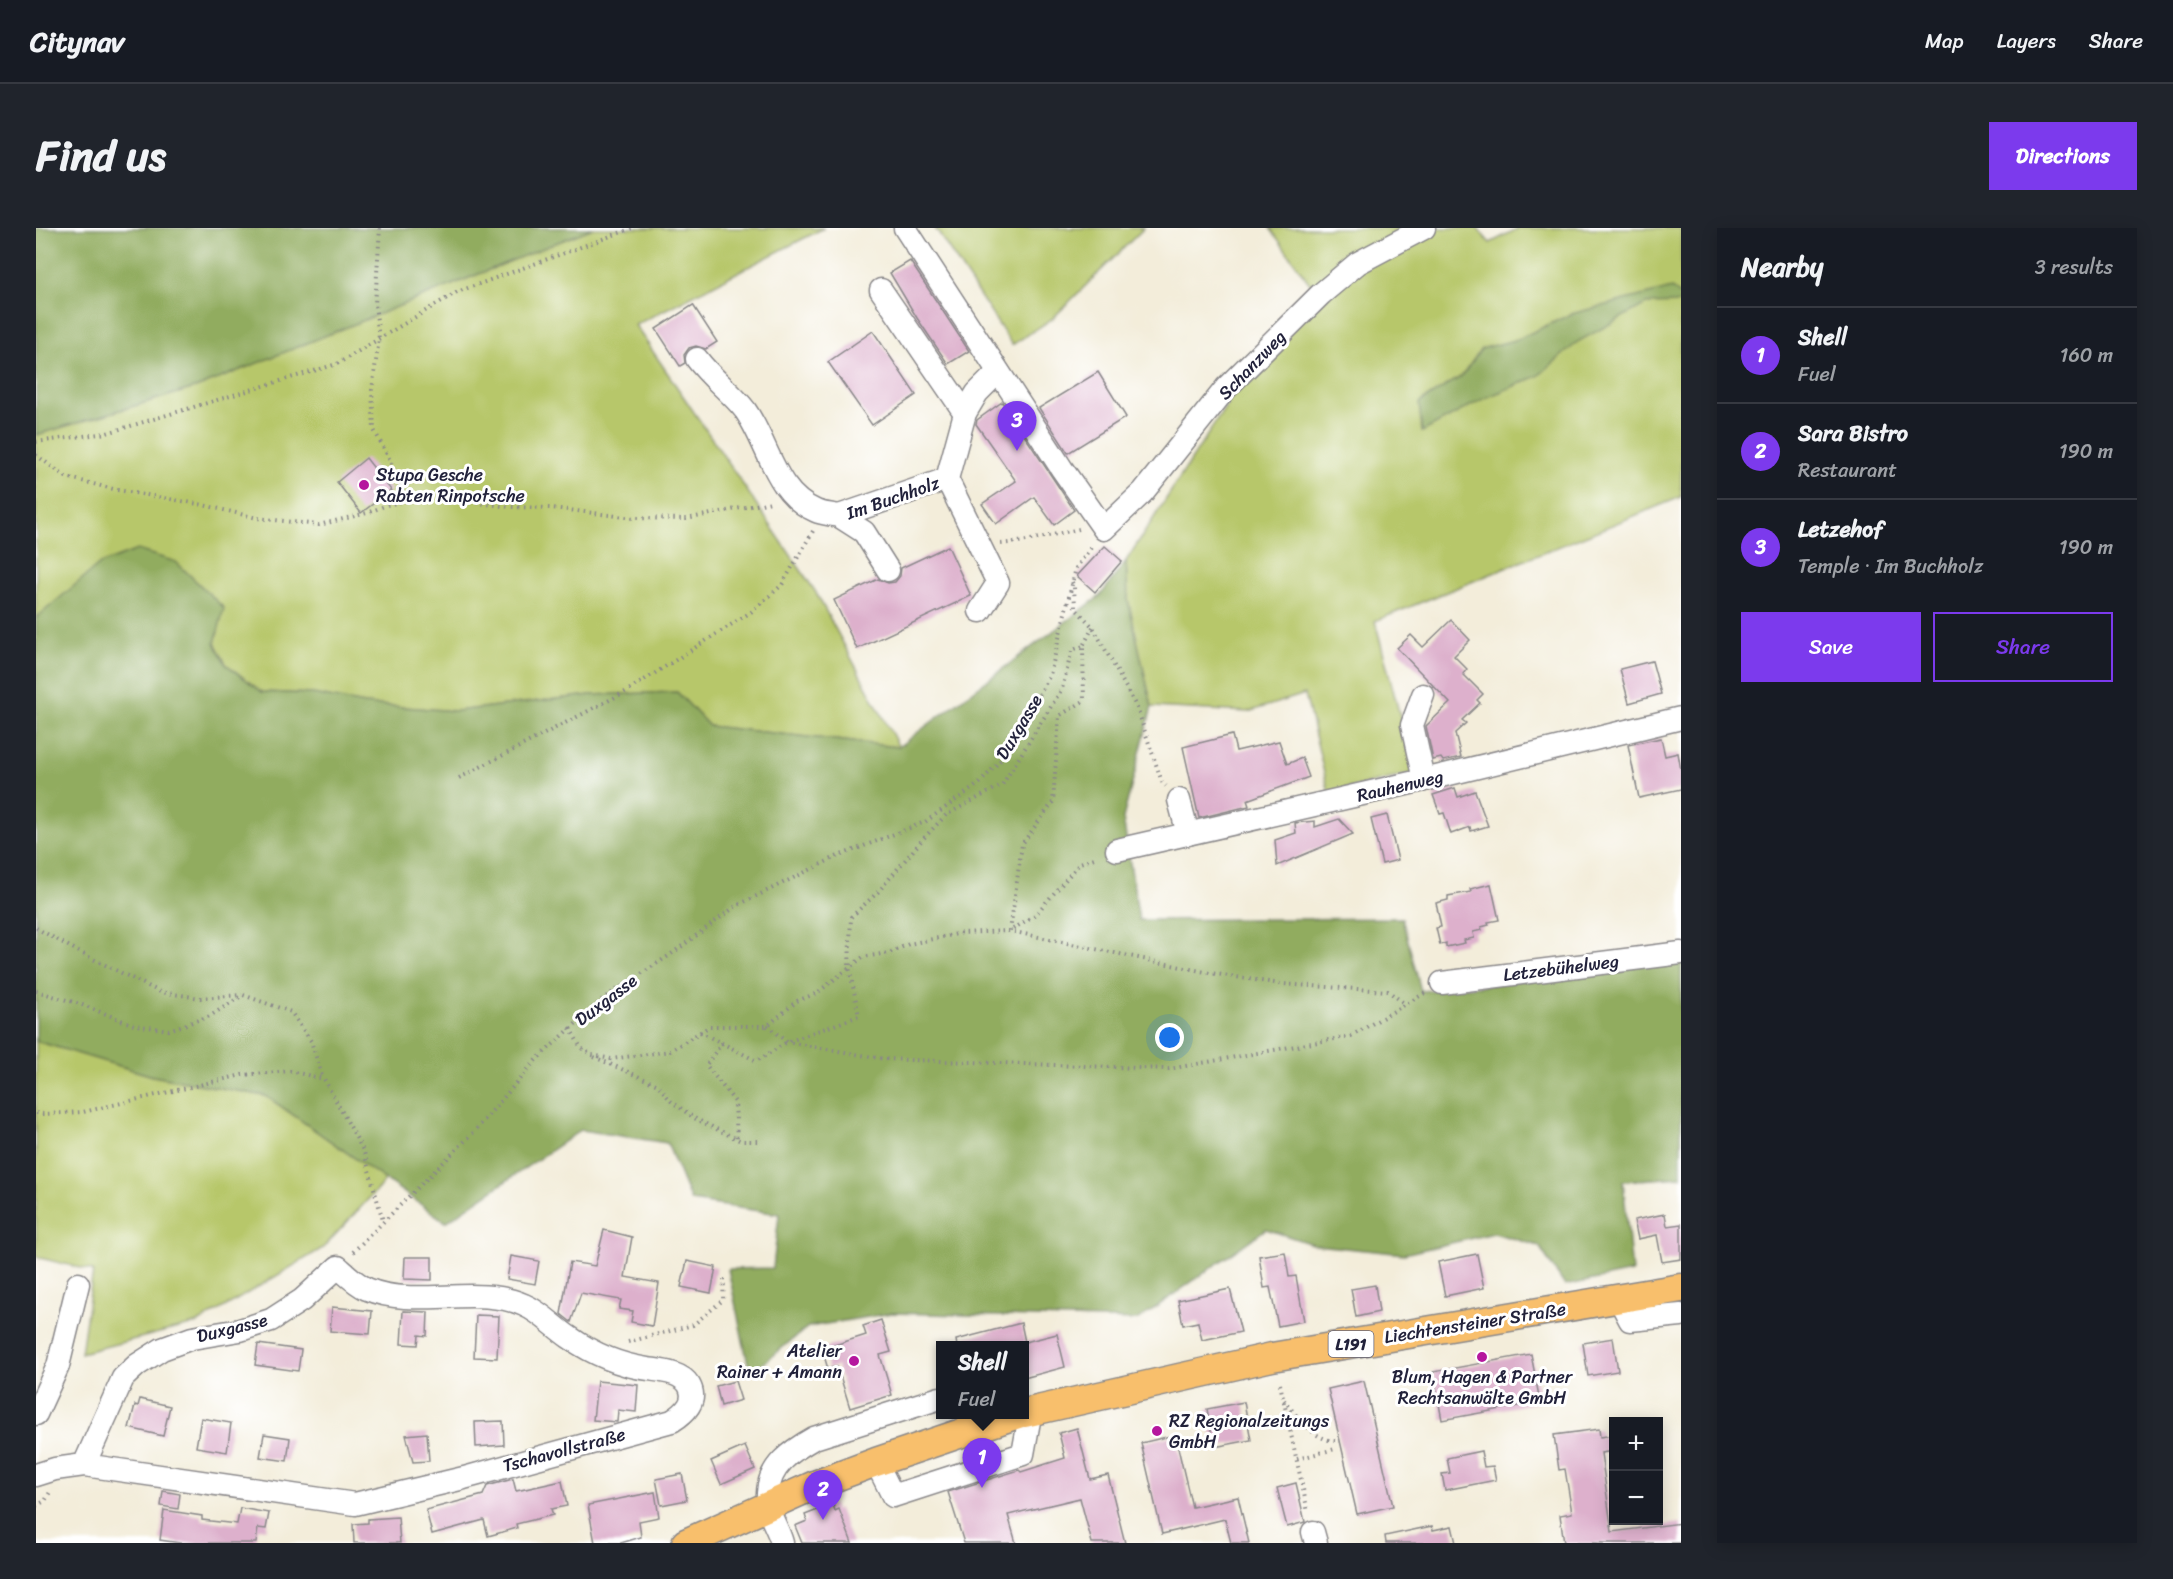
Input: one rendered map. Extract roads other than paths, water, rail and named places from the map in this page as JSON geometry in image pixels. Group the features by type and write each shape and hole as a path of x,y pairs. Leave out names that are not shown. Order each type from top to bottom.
{"main road":[{"name":"Liechtensteiner Straße","path":"1029,1412 1272,1357 1681,1288"},
{"name":"Liechtensteiner Straße","path":"686,1543 800,1491 876,1461 1003,1419"}],"street":[{"path":"905,228 998,372"},
{"name":"Schanzweg","path":"998,372 1101,524 1143,492 1226,388 1321,294 1358,263 1424,228"},
{"path":"881,290 965,413"},
{"path":"697,359 709,375 744,409 759,434 776,473 796,498 816,511 839,516"},
{"name":"Im Buchholz","path":"980,611 998,583 947,480 965,413 977,393 998,372"},
{"name":"Im Buchholz","path":"839,516 947,480"},
{"name":"Im Buchholz","path":"839,516 864,532 888,570"},
{"path":"1423,695 1412,725 1424,780"},
{"name":"Rauhenweg","path":"1117,850 1424,780 1681,718"},
{"path":"1179,800 1188,834"},
{"name":"Letzebühelweg","path":"1442,983 1681,953"},
{"name":"Tschavollstraße","path":"36,1475 55,1468 84,1465 356,1504 672,1421 688,1408 692,1398 689,1385 682,1377 626,1366 597,1354 568,1337 524,1305 493,1297 396,1297 367,1289 338,1267"},
{"name":"Duxgasse","path":"84,1465 123,1378 137,1365 162,1349 192,1338 240,1330 271,1320 302,1300 338,1267"},
{"path":"36,1414 58,1366 78,1284"},
{"path":"1619,1299 1630,1320 1681,1315"},
{"path":"782,1543 768,1507 769,1481 775,1468 798,1447 814,1438 936,1399"},
{"path":"876,1461 892,1496 1023,1454 1019,1419"}],"place":[{"name":"Letzehof","path":"1017,451"},
{"name":"Stupa Gesche Rabten Rinpotsche","path":"364,485"},
{"name":"Blum, Hagen & Partner Rechtsanwälte GmbH","path":"1482,1357"},
{"name":"Atelier Rainer + Amann","path":"854,1361"},
{"name":"RZ Regionalzeitungs GmbH","path":"1157,1431"},
{"name":"Shell","path":"982,1488"},
{"name":"Sara Bistro","path":"823,1520"}]}
